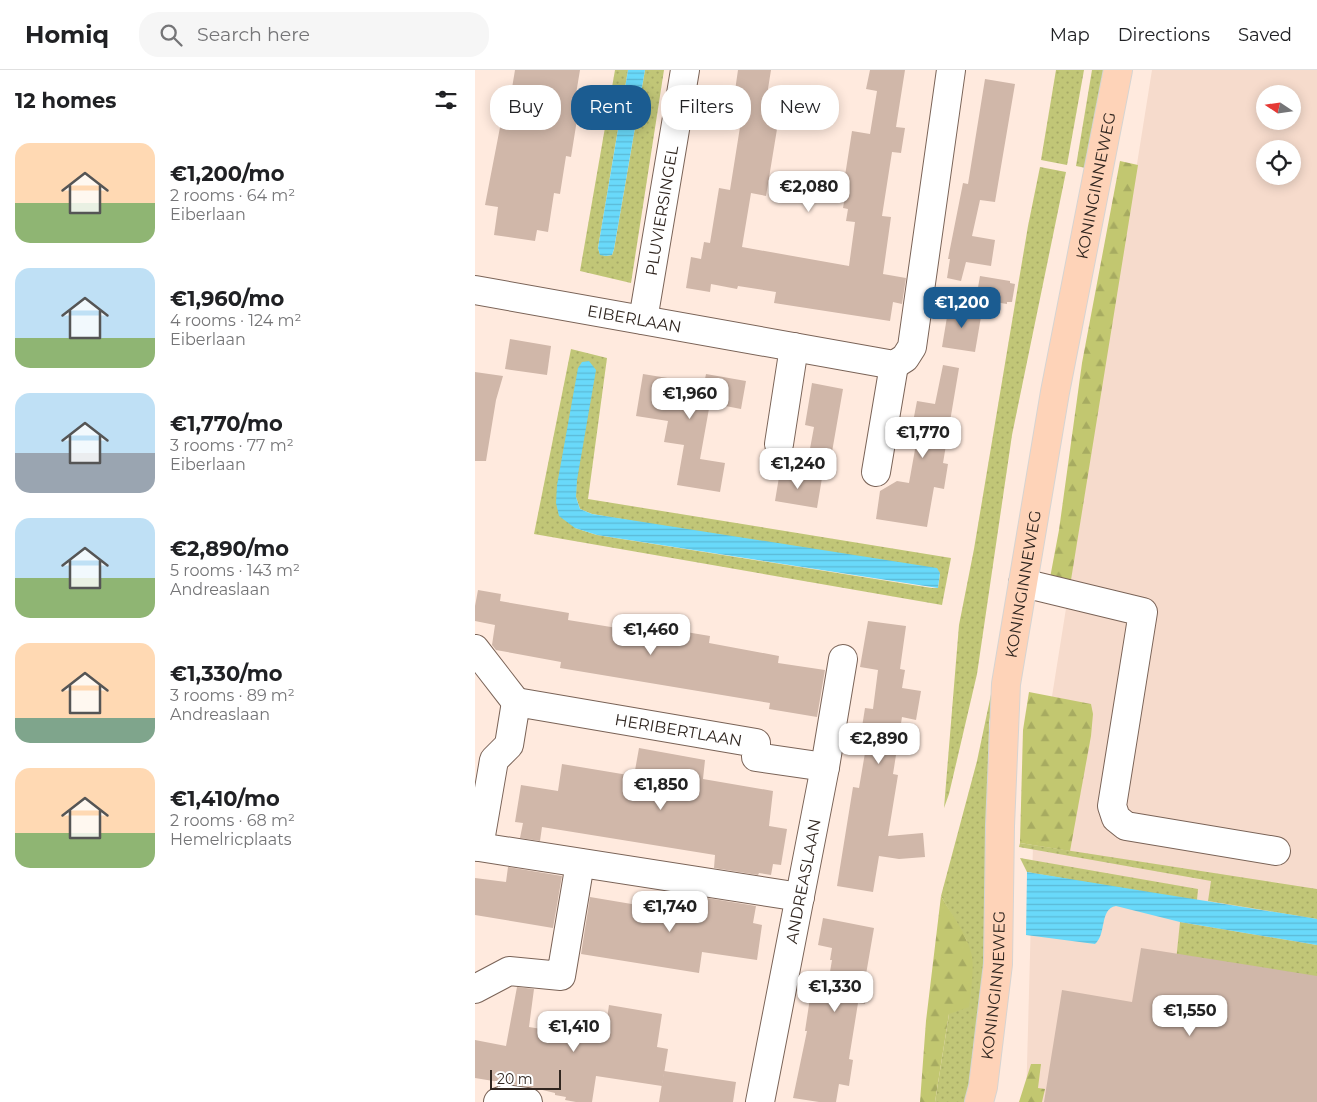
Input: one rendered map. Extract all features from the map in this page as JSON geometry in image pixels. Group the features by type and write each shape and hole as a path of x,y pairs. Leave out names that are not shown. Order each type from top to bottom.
{"main road":[{"name":"KONINGINNEWEG","path":"979,1102 983,1087 998,964 1000,826 1006,684 1055,392 1118,70"}],"street":[{"name":"PLUVIERSINGEL","path":"643,320 685,70"},
{"path":"876,472 894,365 905,358 912,347 951,70"},
{"name":"EIBERLAAN","path":"475,290 894,365"},
{"path":"776,443 794,347"},
{"path":"1023,582 1143,612 1112,806 1116,818 1126,826 1276,851"},
{"path":"475,649 516,702 509,745 494,760 477,849 801,897"},
{"name":"ANDREASLAAN","path":"760,1102 801,897 843,659"},
{"name":"HERIBERTLAAN","path":"516,702 756,743 756,757 825,767"},
{"path":"475,989 509,971 561,976 580,863"},
{"path":"497,1102 506,1099 528,1102"}],"shaded area":[{"path":"1152,70 1317,70 1317,1102 1026,1102 1034,809"}],"green space":[{"path":"615,70 628,70 625,85 612,85"},
{"path":"645,70 664,70 631,283 580,271 605,130 618,130 598,248 600,254 606,256 612,255 614,249 635,130 651,130 651,85 642,85"},
{"path":"1056,70 1084,70 1067,165 1041,160"},
{"path":"1092,70 1105,70 1086,168 1076,166"},
{"path":"1120,161 1138,165 1071,580 1050,578 1059,530 1082,363"},
{"path":"1040,167 1066,172 1012,435 977,674 949,794 944,808 959,625 974,549 1028,226"},
{"path":"571,349 607,358 588,499 951,558 942,605 534,534","holes":["578,368 576,497 580,509 592,514 940,573 938,588 597,535 575,528"]},
{"path":"997,666 1001,667 989,722 986,974 969,1102 935,1102 949,1014 967,941 941,896 977,761"},
{"path":"1029,692 1091,704 1093,714 1091,736 1070,851 1020,843 1023,730"},
{"path":"1020,843 1317,889 1317,919 1208,901 1211,881 1019,847"},
{"path":"1020,858 1198,889 1197,900 1027,872"},
{"path":"941,896 959,925 970,948 973,962 971,988 969,1007 949,1014 935,1102 920,1102 926,1021"},
{"path":"1180,922 1317,945 1317,983 1176,961"},
{"path":"1031,1064 1041,1064 1038,1088 1045,1089 1042,1102 1019,1102"}],"water":[{"path":"628,70 645,70 642,85 625,85"},
{"path":"618,130 635,130 612,255 600,255 598,248"},
{"path":"589,361 596,370 577,480 576,497 580,509 592,514 937,568 940,573 938,588 597,535 575,528 559,516 556,503 557,485 578,368 582,362"},
{"path":"1027,872 1317,919 1317,945 1180,922 1116,906 1107,912 1099,940 1095,944 1026,935"}],"building":[{"path":"515,70 580,70 578,85 571,85 571,130 575,130 571,157 566,156 560,194 554,193 548,232 537,230 535,241 494,235 498,207 485,205 499,130 561,130 561,85 512,85"},
{"path":"738,70 771,70 769,85 761,85 761,130 777,130 766,196 751,193 742,247 849,266 855,222 846,221 848,209 843,208 845,196 842,195 852,131 870,134 877,91 866,89 870,70 905,70 896,127 905,128 901,153 892,152 882,216 891,217 883,274 906,278 902,304 893,302 890,321 774,303 776,292 738,286 737,289 711,284 710,292 686,288 691,257 701,259 704,242 710,243 719,188 730,190 740,130 751,130 751,85 736,85"},
{"path":"985,79 1015,84 995,202 980,200 972,236 995,240 991,266 966,262 961,281 947,278 950,259 948,259 963,183 968,184"},
{"path":"980,276 1010,281 1010,283 1015,284 1012,302 1007,302 1007,304 976,299"},
{"path":"949,305 982,311 975,352 942,347"},
{"path":"510,339 551,346 547,375 505,369"},
{"path":"943,365 959,368 943,463 948,464 944,489 934,487 927,527 876,519 880,491 897,481 909,483 916,444 909,443 917,401 935,404"},
{"path":"475,372 503,376 496,400 486,461 475,461"},
{"path":"643,374 704,384 706,374 746,381 741,409 710,403 700,459 725,463 720,492 677,485 684,445 664,442 668,421 636,416"},
{"path":"812,383 843,389 829,469 807,465 814,427 805,425"},
{"path":"780,471 822,478 817,508 775,501"},
{"path":"478,590 501,594 500,601 569,613 568,620 654,634 656,627 710,636 709,643 779,656 778,663 825,670 817,717 769,709 770,703 560,668 561,662 496,650 492,645 495,625 475,621"},
{"path":"868,621 906,626 900,669 905,670 902,688 921,691 916,720 902,717 893,774 898,775 888,836 923,833 925,857 899,859 879,856 873,892 837,886 853,787 859,788 866,747 859,746 865,708 873,709 878,670 860,667"},
{"path":"639,748 705,760 703,779 773,791 769,826 787,829 781,865 773,864 771,875 759,873 758,875 714,868 715,855 542,827 540,841 520,838 523,823 515,822 521,785 558,791 562,764 634,776"},
{"path":"508,867 562,876 553,928 475,915 475,878 506,882"},
{"path":"590,897 697,915 701,897 756,906 753,923 762,925 757,960 702,952 699,973 581,954"},
{"path":"823,918 874,928 864,986 868,986 865,1004 858,1003 849,1059 853,1060 849,1086 839,1084 836,1102 819,1102 793,1098 807,1031 805,1031 810,998 825,1001 832,960 830,960 832,948 818,945"},
{"path":"1141,948 1317,976 1317,1102 1044,1102 1062,990 1132,1002"},
{"path":"517,987 534,989 529,1027 604,1039 609,1005 662,1014 657,1047 668,1049 662,1086 596,1076 592,1102 576,1102 565,1100 566,1097 555,1095 555,1093 530,1087 475,1078 475,1040 506,1046"},
{"path":"664,1071 736,1082 733,1102 659,1102"}]}
